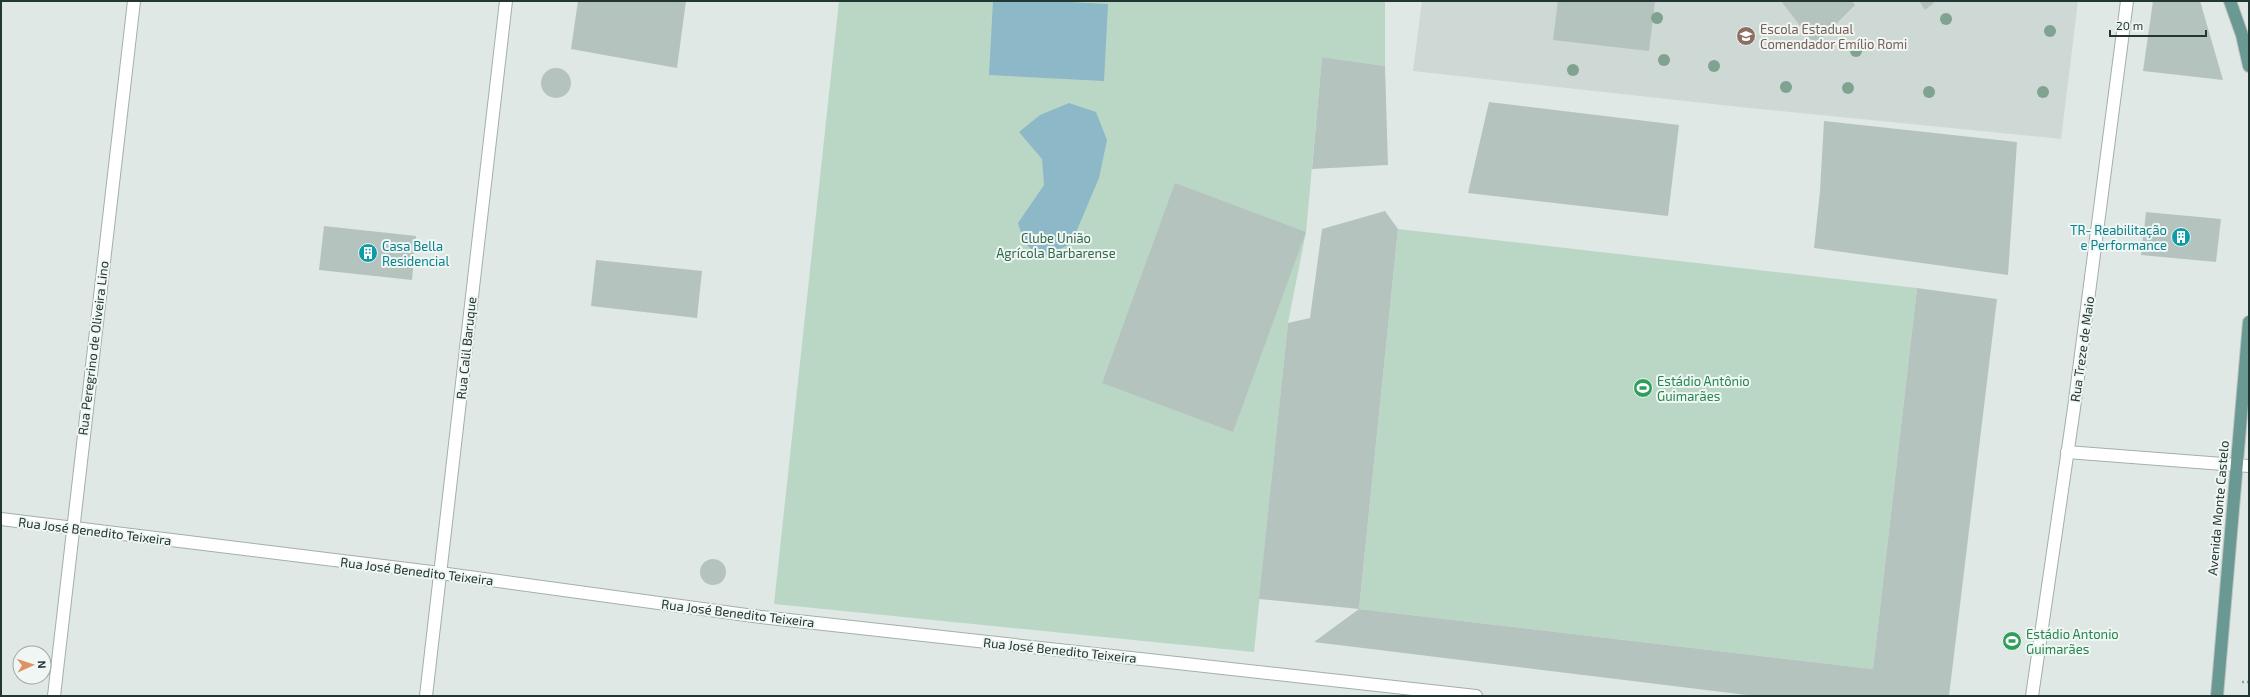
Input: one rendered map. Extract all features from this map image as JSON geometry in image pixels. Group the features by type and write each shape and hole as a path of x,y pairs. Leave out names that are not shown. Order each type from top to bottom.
{"main road":[{"path":"2230,1 2242,35 2249,66"},
{"name":"Avenida Monte Castelo","path":"2217,696 2249,322"}],"street":[{"name":"Rua Peregrino de Oliveira Lino","path":"54,696 72,528 134,1"},
{"name":"Rua Calil Baruque","path":"426,696 506,1"},
{"name":"Rua Treze de Maio","path":"2032,696 2068,452 2126,1"},
{"path":"2068,452 2249,466"},
{"name":"Rua José Benedito Teixeira","path":"1,519 440,574 760,617 1476,696"}],"shaded area":[{"name":"Escola Estadual Comendador Emílio Romi","path":"1422,1 2078,1 2061,139 1740,107 1413,71"}],"green space":[{"name":"Clube União Agrícola Barbarense","path":"839,1 1385,1 1385,66 1322,57 1306,232 1288,323 1254,652 774,604"},
{"name":"Estádio Antônio Guimarães","path":"1398,229 1917,288 1873,669 1359,609"}],"water":[{"path":"993,1 1050,1 1108,4 1104,81 989,75"},
{"path":"1069,103 1096,112 1107,140 1099,178 1071,244 1040,258 1024,242 1018,223 1044,185 1042,159 1019,132 1040,115"}],"building":[{"path":"578,1 686,1 677,68 571,49"},
{"path":"1558,1 1655,1 1649,51 1553,40"},
{"path":"1781,1 1852,1 1855,5 1815,45"},
{"path":"1919,1 1936,1 1925,10"},
{"path":"2153,1 2200,1 2223,80 2143,71"},
{"path":"1322,57 1385,66 1388,165 1312,169"},
{"path":"556,68 566,73 571,83 566,93 556,98 546,93 541,83 546,73"},
{"path":"1489,102 1679,125 1668,216 1468,193"},
{"path":"1824,121 2017,142 2008,275 1814,248 1820,191"},
{"path":"1175,183 1306,232 1233,432 1102,383"},
{"path":"1385,211 1398,229 1359,609 1259,599 1288,323 1310,318 1322,229"},
{"name":"TR- Reabilitação e Performance","path":"2146,212 2221,219 2216,262 2141,255"},
{"name":"Casa Bella Residencial","path":"324,226 416,236 412,280 319,270"},
{"path":"596,260 702,271 697,318 591,306"},
{"path":"1917,288 1997,299 1949,696 1755,696 1314,642 1359,609 1873,669"},
{"path":"713,559 722,563 726,572 722,581 713,585 704,581 700,572 704,563"}],"place":[{"name":"Escola Estadual Comendador Emílio Romi","path":"1746,36"},
{"name":"TR- Reabilitação e Performance","path":"2181,237"},
{"name":"Casa Bella Residencial","path":"368,253"},
{"name":"Estádio Antônio Guimarães","path":"1643,388"},
{"name":"Estádio Antonio Guimarães","path":"2012,641"}]}
